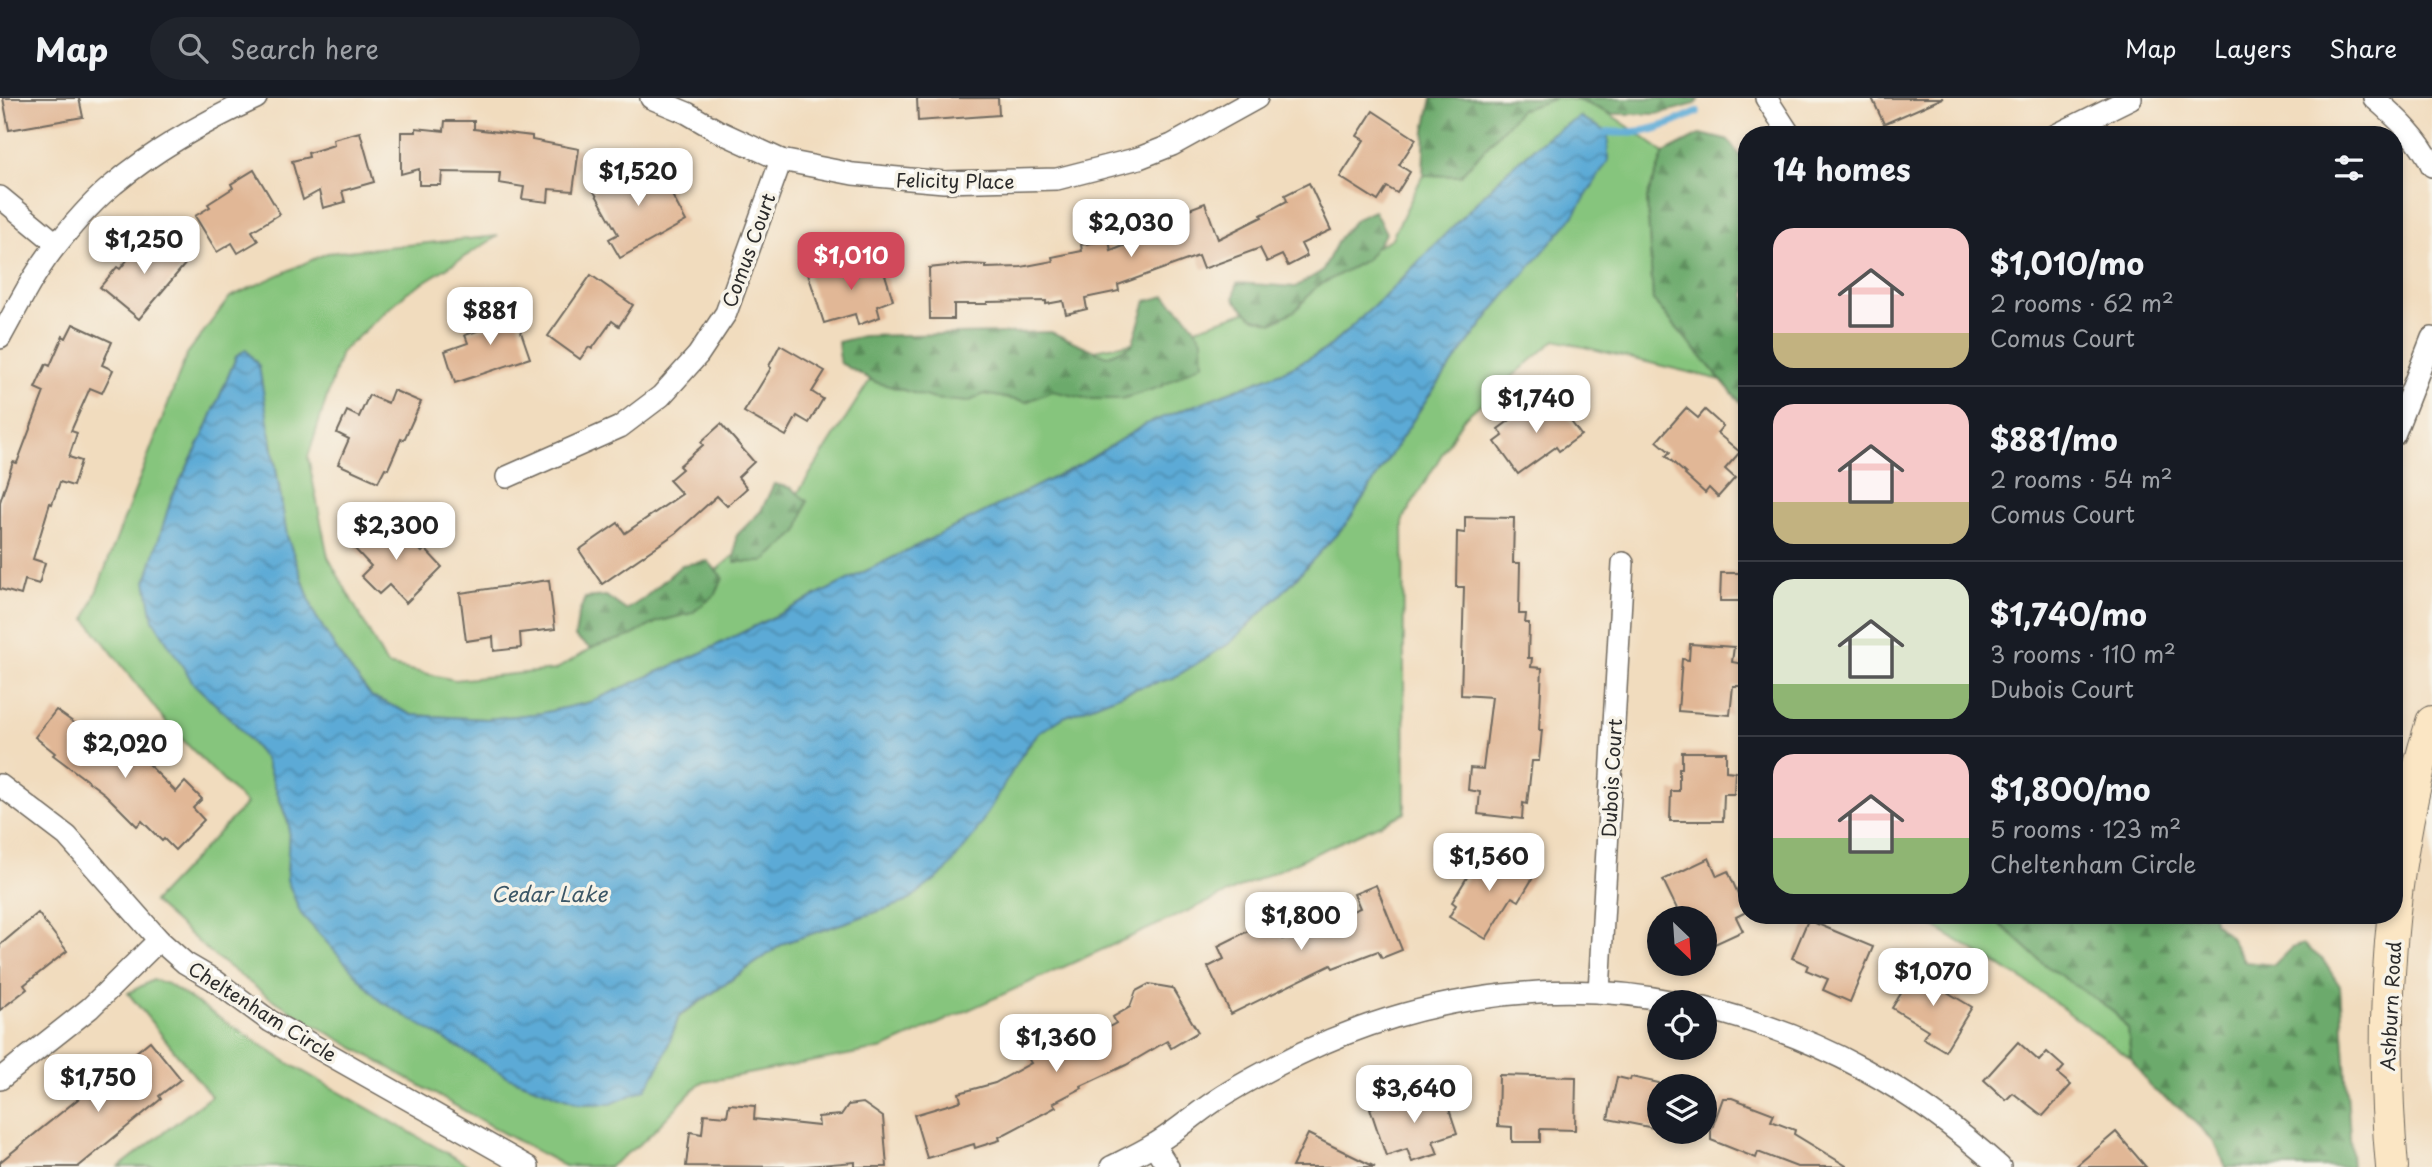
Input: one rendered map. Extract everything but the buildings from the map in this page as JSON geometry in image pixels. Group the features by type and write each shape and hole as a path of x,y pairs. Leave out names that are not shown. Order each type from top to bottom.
{"main road":[{"name":"Ashburn Road","path":"2403,853 2408,820 2432,722"},
{"name":"Ashburn Road","path":"2392,1167 2386,1060 2394,924"}],"street":[{"path":"0,338 57,244 113,184 209,120 256,98"},
{"name":"Felicity Place","path":"651,98 780,160 882,178 944,181 1057,179 1139,158 1172,145 1257,98"},
{"path":"1766,98 1784,126"},
{"path":"2074,126 2131,98"},
{"path":"2374,98 2394,115 2427,154 2432,166"},
{"name":"Comus Court","path":"507,477 620,427 662,396 698,355 726,313 780,160"},
{"path":"0,197 57,244"},
{"path":"2403,412 2432,338"},
{"name":"Dubois Court","path":"1599,992 1623,563"},
{"name":"Cheltenham Circle","path":"0,785 67,836 159,940 185,964 214,980 270,1021 528,1167"},
{"path":"0,1079 90,1008 159,940"},
{"path":"1111,1167 1154,1145 1218,1099 1273,1067 1336,1036 1407,1012 1504,995 1599,992 1647,999"},
{"path":"1717,1012 1786,1032 1889,1081 1963,1133 2000,1167"},
{"path":"1154,1145 1168,1167"}],"green space":[{"path":"1432,98 1557,98 1520,110 1460,176 1423,175 1425,130"},
{"path":"1557,98 1587,103 1627,125 1664,153 1647,198 1653,300 1721,380 1555,340 1463,419 1403,519 1405,813 884,1048 700,1083 646,1139 609,1167 565,1166 311,1023 266,995 213,955 153,902 246,804 169,726 86,619 187,354 230,297 327,253 498,236 406,293 341,352 308,457 328,557 387,665 455,680 555,670 696,587 785,513 879,366 1034,361 1171,336 1285,299 1392,238 1423,175 1460,176 1520,110","holes":["1580,117 1493,310 1428,397 1347,523 1283,592 1230,643 1173,678 1137,688 1063,717 1039,733 906,902 784,943 679,1017 663,1059 287,880 289,826 265,759 235,723 171,499 203,436 237,355 246,351 271,435 287,536 315,615 343,660 371,696 412,715 486,719 542,713 590,702 703,652 1081,464 1146,424 1284,371 1327,349 1386,295 1507,171 1551,134"]},
{"path":"1574,98 1699,98 1696,104 1657,114 1611,114"},
{"path":"1701,134 1729,141 1738,154 1738,400 1653,300 1647,198 1664,153"},
{"path":"1374,211 1386,233 1366,260 1316,287 1296,310 1272,323 1252,317 1234,299 1237,283 1295,287 1322,271 1340,237 1356,219"},
{"path":"1165,296 1187,317 1202,339 1203,363 1160,387 1122,399 1089,399 1052,391 1026,402 984,394 968,402 934,399 875,382 840,363 838,342 863,336 1051,332 1107,356 1132,345 1146,301"},
{"path":"774,484 791,488 807,501 798,532 763,562 735,562 736,536 761,511"},
{"path":"708,561 723,578 716,594 692,613 657,622 631,636 590,648 575,637 578,616 585,598 606,596 626,610 682,565"},
{"path":"1929,924 2000,924 2045,965 2112,1010 2128,1029 2131,1059 2027,982"},
{"path":"2001,924 2216,924 2229,936 2245,962 2274,965 2291,948 2303,944 2323,960 2340,986 2352,1167 2226,1167 2214,1141 2179,1107 2152,1089 2131,1059 2128,1029 2112,1010 2045,965"},
{"path":"153,980 168,984 290,1064 471,1167 119,1167 211,1096 128,993"}],"water":[{"name":"Cedar Lake","path":"1580,117 1608,132 1608,161 1573,217 1493,310 1428,397 1347,523 1283,592 1230,643 1173,678 1137,688 1064,717 1039,733 1026,748 973,837 945,872 906,902 784,943 679,1016 663,1059 646,1089 611,1104 581,1104 508,1077 379,1000 301,914 287,880 289,825 265,759 235,723 194,684 153,620 146,581 171,499 203,436 237,355 246,350 259,366 287,536 315,615 343,660 371,696 412,715 486,719 542,713 590,702 703,652 1081,464 1146,424 1284,371 1327,349 1386,295 1507,171 1551,134"}],"waterway":[{"path":"1608,132 1654,129 1697,112"}]}
